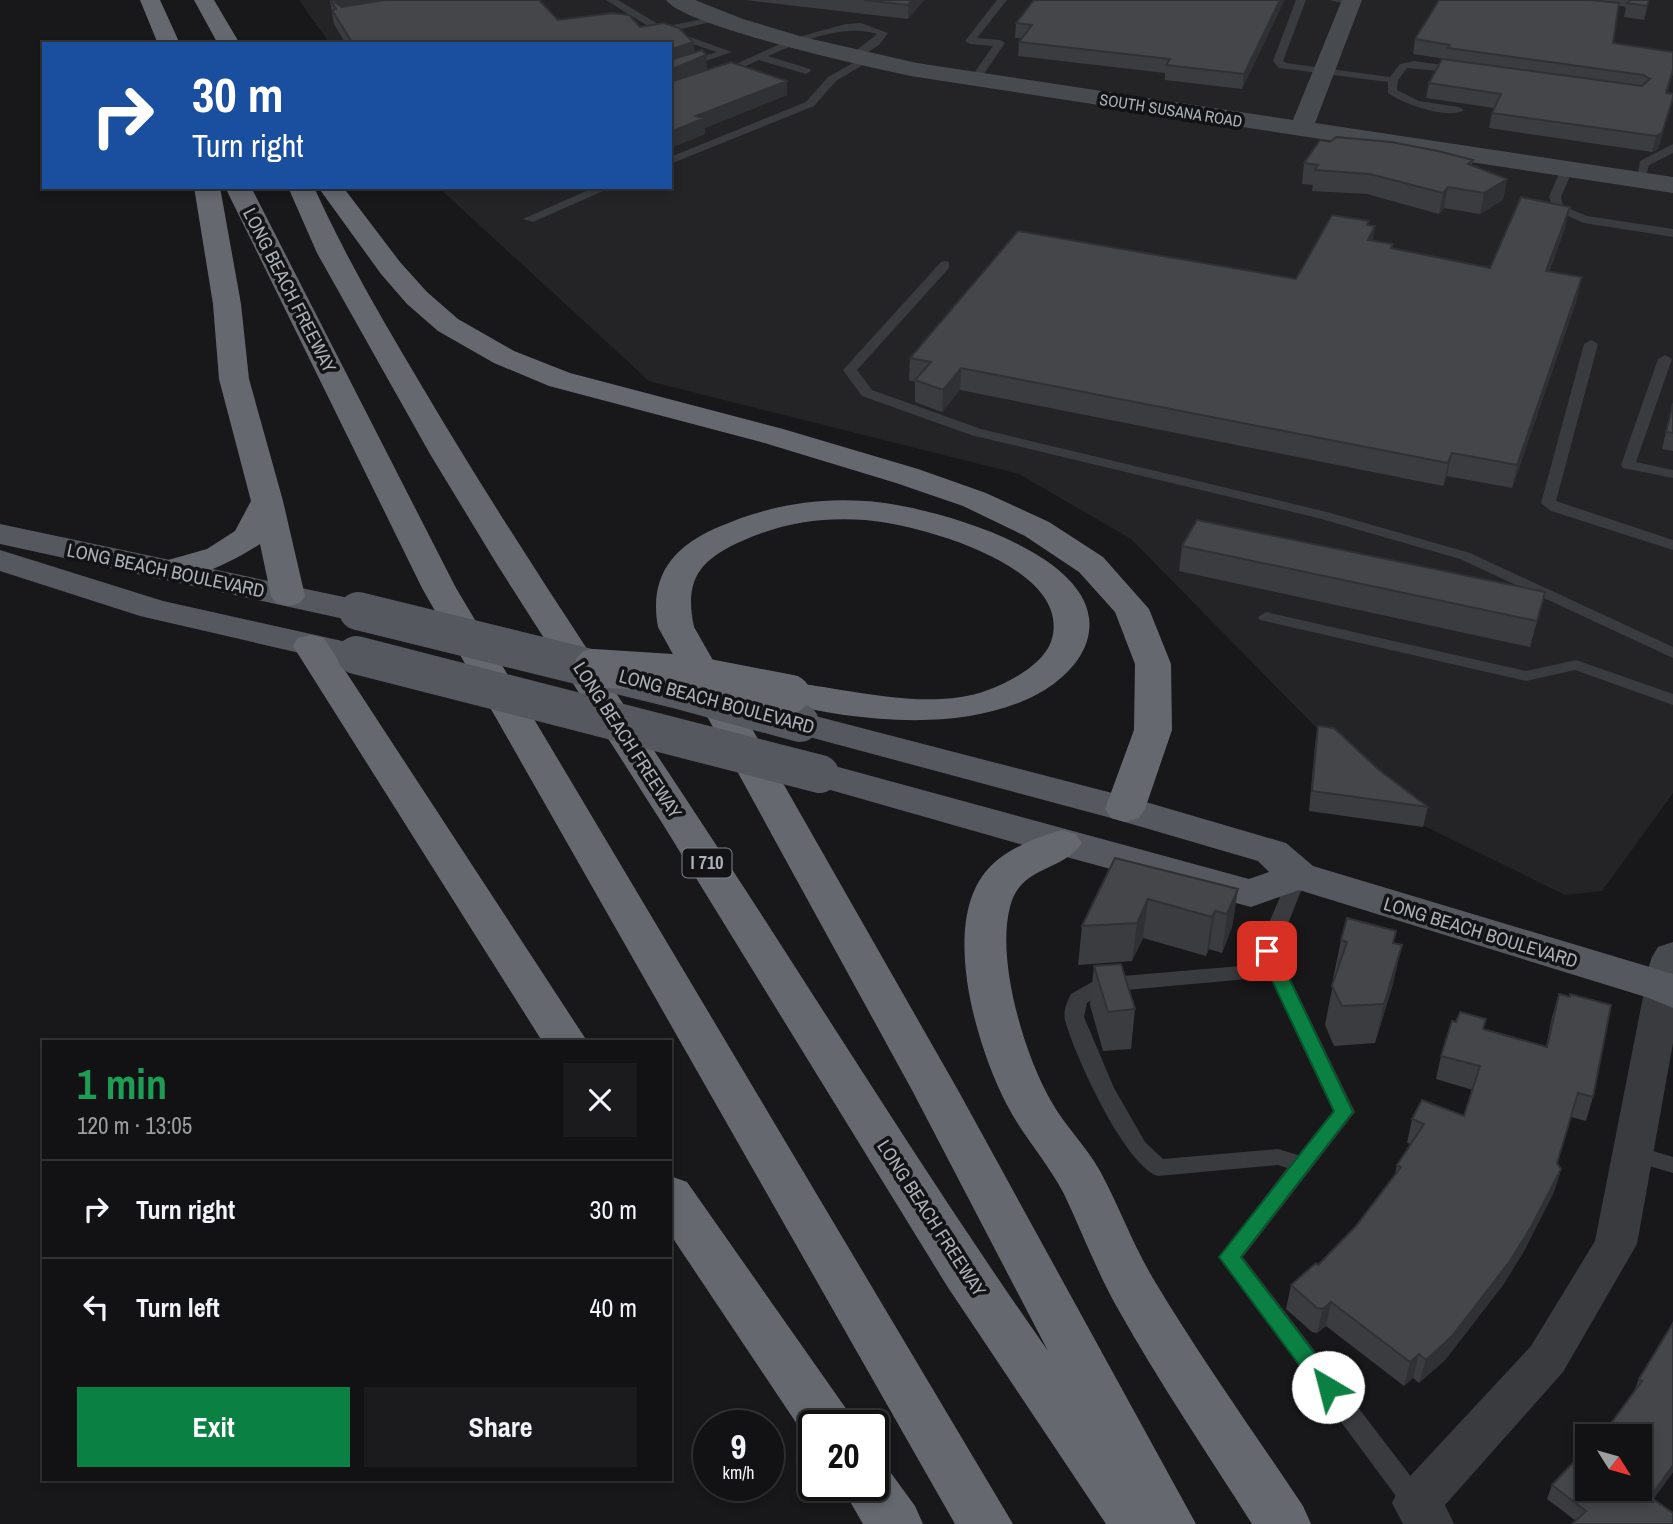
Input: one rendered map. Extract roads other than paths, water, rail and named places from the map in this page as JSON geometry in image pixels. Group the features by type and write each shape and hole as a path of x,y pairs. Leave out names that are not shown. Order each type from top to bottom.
{"highway":[{"path":"150,0 168,42"},
{"path":"204,0 228,42"},
{"path":"207,189 227,304 234,379 267,501 288,596"},
{"name":"LONG BEACH FREEWAY","path":"239,189 439,589 985,1524"},
{"name":"LONG BEACH FREEWAY","path":"302,189 330,253 446,454 515,566 684,826 965,1272 1138,1524"},
{"path":"332,189 402,280 432,312 507,359 595,389 928,481 1021,520 1093,565 1119,591 1137,618 1156,671 1150,739 1125,809"},
{"path":"166,571 219,555 248,537 267,501"},
{"path":"806,737 887,707 946,710 1002,697 1028,685 1050,670 1065,654 1072,637 1067,603 1056,586 1040,572 970,534 909,517 844,509 786,514 731,532 688,561 675,577 671,593 676,626 936,1092 1168,1524"},
{"path":"312,646 564,1040"},
{"path":"1062,843 1012,868 996,887 988,910 986,953 994,1002 1008,1053 1028,1102 1080,1181 1135,1293 1283,1524"},
{"path":"672,1198 817,1410"},
{"path":"879,1501 895,1524"}],"main road":[{"name":"LONG BEACH BOULEVARD","path":"0,534 358,611 593,668 806,737 1062,843 1251,892 1298,876"},
{"name":"LONG BEACH BOULEVARD","path":"0,560 152,609 356,655 602,716 633,711 806,737"},
{"path":"288,596 312,646"},
{"path":"806,737 1071,826 1088,825 1125,809"},
{"name":"LONG BEACH BOULEVARD","path":"1125,809 1272,852 1298,876 1671,981"}],"street":[{"name":"SOUTH SUSANA ROAD","path":"677,0 720,17 860,58 975,79 1673,185"},
{"path":"1301,129 1321,79 1346,1"},
{"path":"1247,121 1297,106 1321,79"},
{"path":"1423,1514 1547,1359 1616,1244 1633,1153 1662,1066 1671,981"}],"lane":[{"path":"611,0 662,31 727,52 672,69"},
{"path":"975,79 1000,43 970,41 1002,0"},
{"path":"1301,0 1278,61 1283,66 1321,79 1393,80"},
{"path":"662,31 720,17"},
{"path":"672,160 810,104 832,79 860,58 883,33 862,26 846,27 796,41 708,78"},
{"path":"759,57 806,71"},
{"path":"1459,110 1400,98 1392,91 1393,80 1405,66 1415,64 1467,72"},
{"path":"733,68 745,72"},
{"path":"1640,180 1644,163 1673,147"},
{"path":"1567,169 1555,197 1558,208 1584,219 1673,233"},
{"path":"529,219 601,189"},
{"path":"945,265 850,370 867,393 976,432 1322,514 1465,556 1673,653"},
{"path":"1591,344 1548,502 1556,508 1673,545"},
{"path":"1665,359 1628,465 1673,474"},
{"path":"1266,617 1525,676 1576,665 1673,700"},
{"path":"1298,876 1267,951 1344,1112 1230,1257 1423,1514"},
{"path":"1276,970 1099,985 1078,999 1074,1017 1104,1088 1137,1149 1158,1168 1278,1157 1302,1165"},
{"path":"1633,1153 1673,1165"}]}
